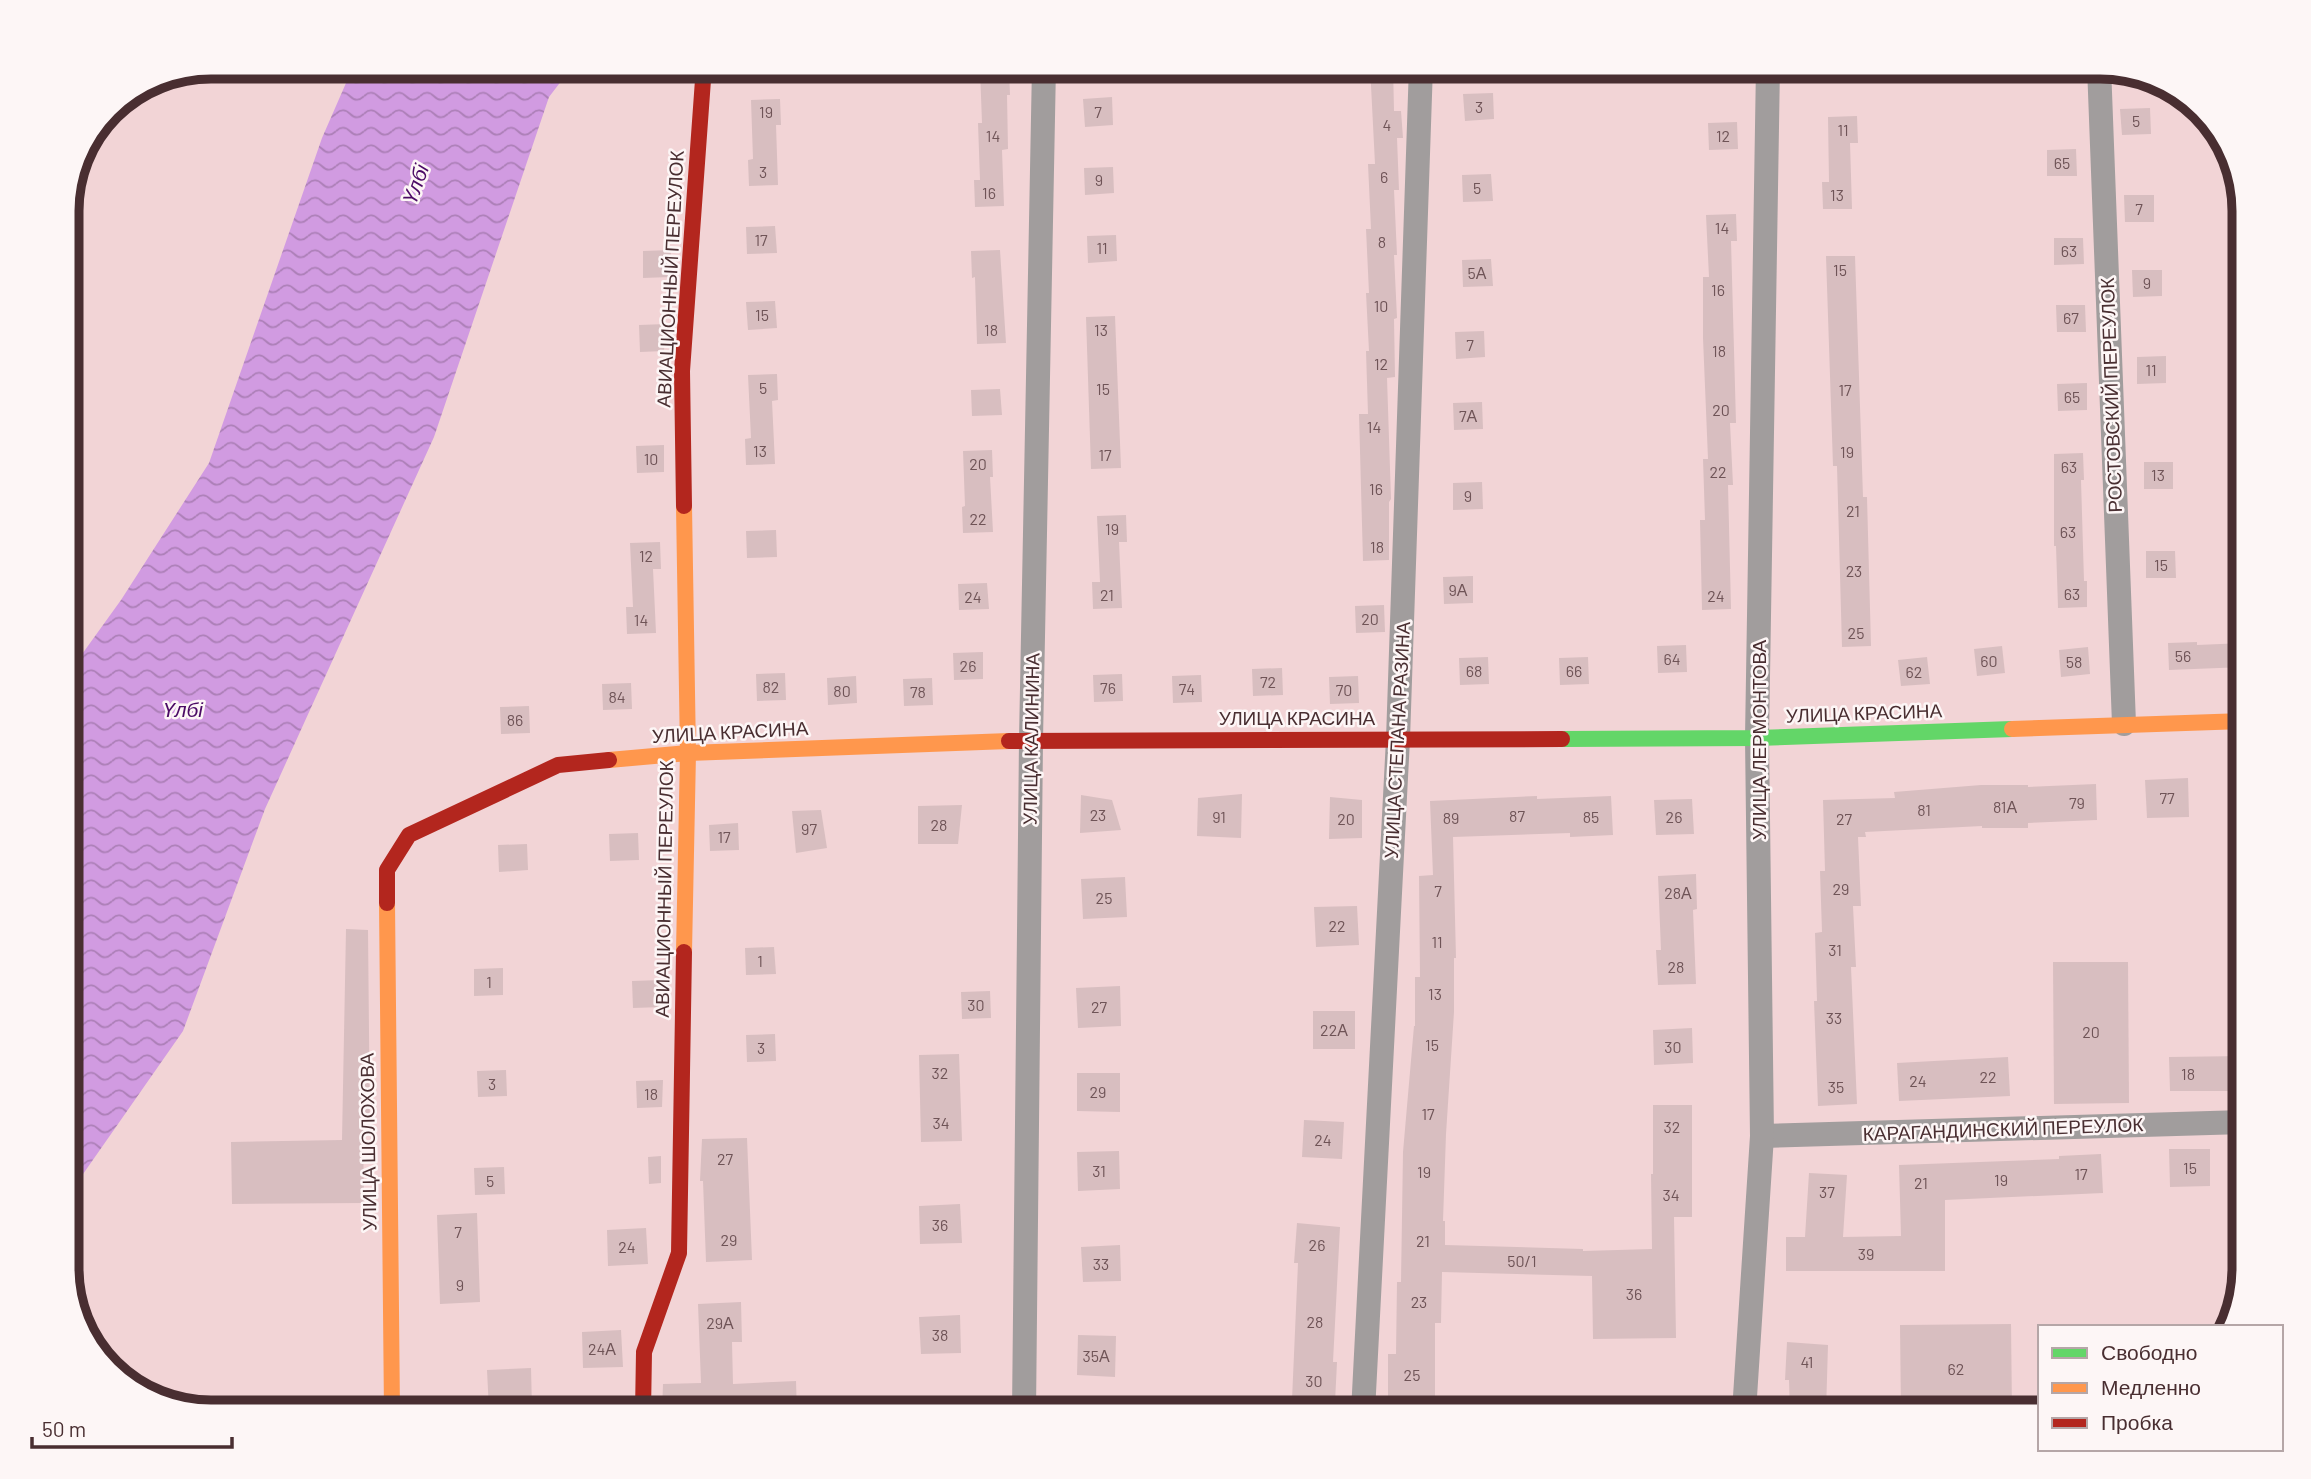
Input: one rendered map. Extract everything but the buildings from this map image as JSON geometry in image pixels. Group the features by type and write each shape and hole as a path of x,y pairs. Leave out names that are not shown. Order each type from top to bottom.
{"street":[{"name":"АВИАЦИОННЫЙ ПЕРЕУЛОК","path":"643,1400 644,1352 679,1253 688,753 682,371 703,79"},
{"name":"УЛИЦА КАЛИНИНА","path":"1024,1400 1031,740 1044,79"},
{"name":"УЛИЦА СТЕПАНА РАЗИНА","path":"1364,1400 1398,738 1421,79"},
{"name":"УЛИЦА ЛЕРМОНТОВА","path":"1745,1400 1762,1136 1757,738 1768,79"},
{"name":"РОСТОВСКИЙ ПЕРЕУЛОК","path":"2099,79 2124,724"},
{"name":"УЛИЦА КРАСИНА","path":"387,870 409,835 558,765 688,753 1031,740 1757,738 2232,721"},
{"name":"УЛИЦА ШОЛОХОВА","path":"387,870 391,1400"},
{"name":"КАРАГАНДИНСКИЙ ПЕРЕУЛОК","path":"1762,1136 2232,1122"}],"water":[{"name":"Үлбі","path":"348,79 563,79 549,97 434,437 265,809 183,1031 79,1180 79,658 121,600 209,463 322,138"}],"traffic: fast":[{"path":"1562,739 1757,738 2012,729"}],"traffic: slow":[{"path":"684,506 688,753 684,952"},
{"path":"2012,729 2232,721"},
{"path":"609,760 688,753 1009,741"},
{"path":"387,903 392,1400"}],"traffic: jam":[{"path":"684,506 682,371 703,79"},
{"path":"1009,741 1562,739"},
{"path":"387,903 387,870 409,835 558,765 609,760"},
{"path":"643,1400 644,1352 679,1253 684,952"}]}
